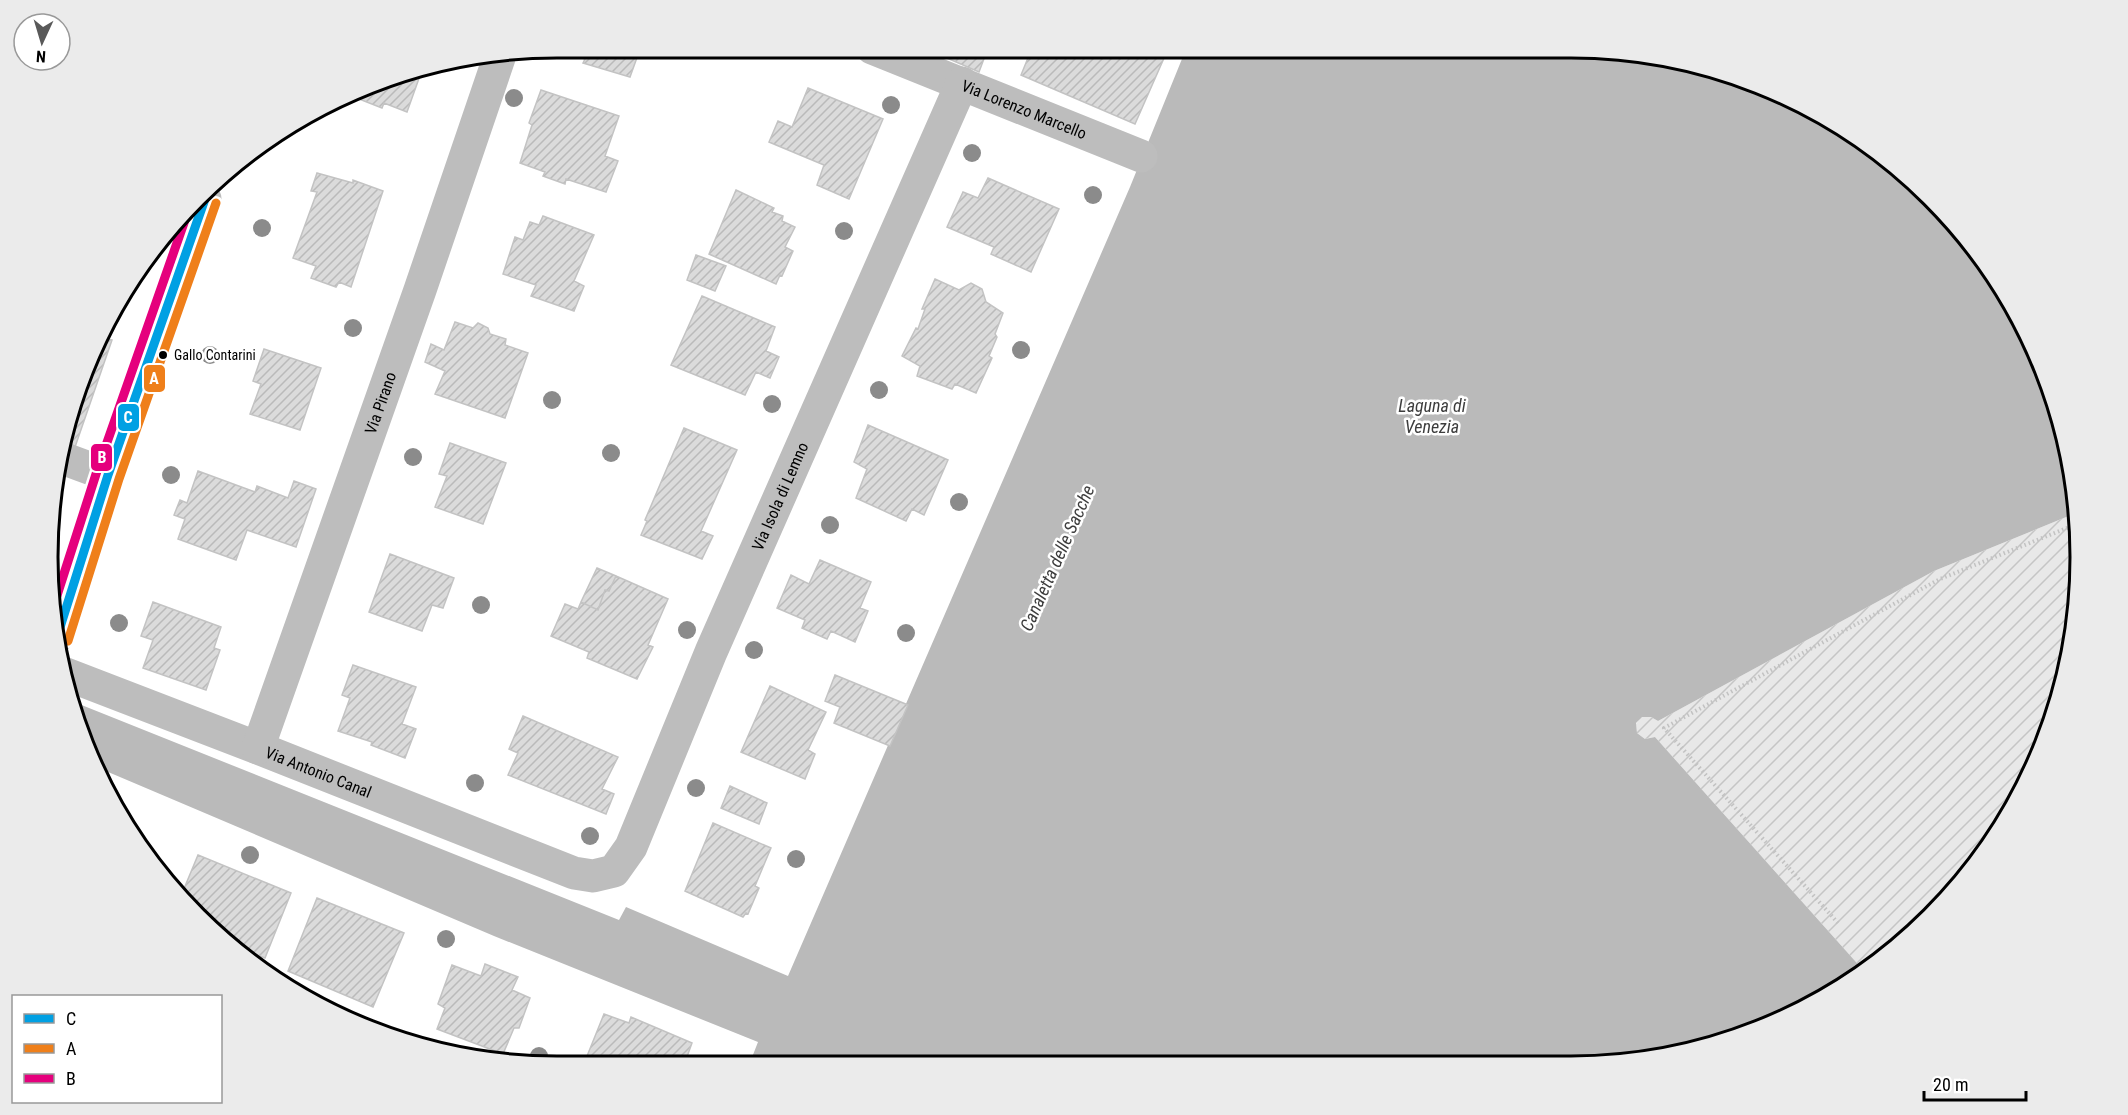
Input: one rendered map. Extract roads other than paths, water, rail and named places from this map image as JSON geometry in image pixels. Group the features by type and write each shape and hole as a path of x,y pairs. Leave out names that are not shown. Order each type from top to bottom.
{"street":[{"name":"Via Lorenzo Marcello","path":"898,58 1141,156"},
{"name":"Via Pirano","path":"258,748 420,290 497,63"},
{"name":"Via Isola di Lemno","path":"574,873 593,876 614,871 631,847 711,652 962,83"},
{"path":"63,618 108,475 202,208"},
{"path":"68,460 108,475"},
{"name":"Via Antonio Canal","path":"74,677 574,873"}],"water":[{"name":"Laguna di Venezia","path":"1182,58 1570,58 1668,68 1731,85 1761,96 1820,125 1848,143 1900,182 1946,228 2003,308 2032,367 2043,397 2060,460 2067,517 1934,571 1658,721 1651,717 1642,717 1636,723 1637,733 1645,739 1655,737 1858,965 1820,990 1791,1005 1731,1030 1668,1047 1603,1055 753,1056 758,1042 494,936 107,772 81,705 619,920 626,907 788,976 1130,187"}],"place":[{"name":"Gallo Contarini","path":"163,355"}],"water label":[{"name":"Canaletta delle Sacche","path":"1057,558"}]}
